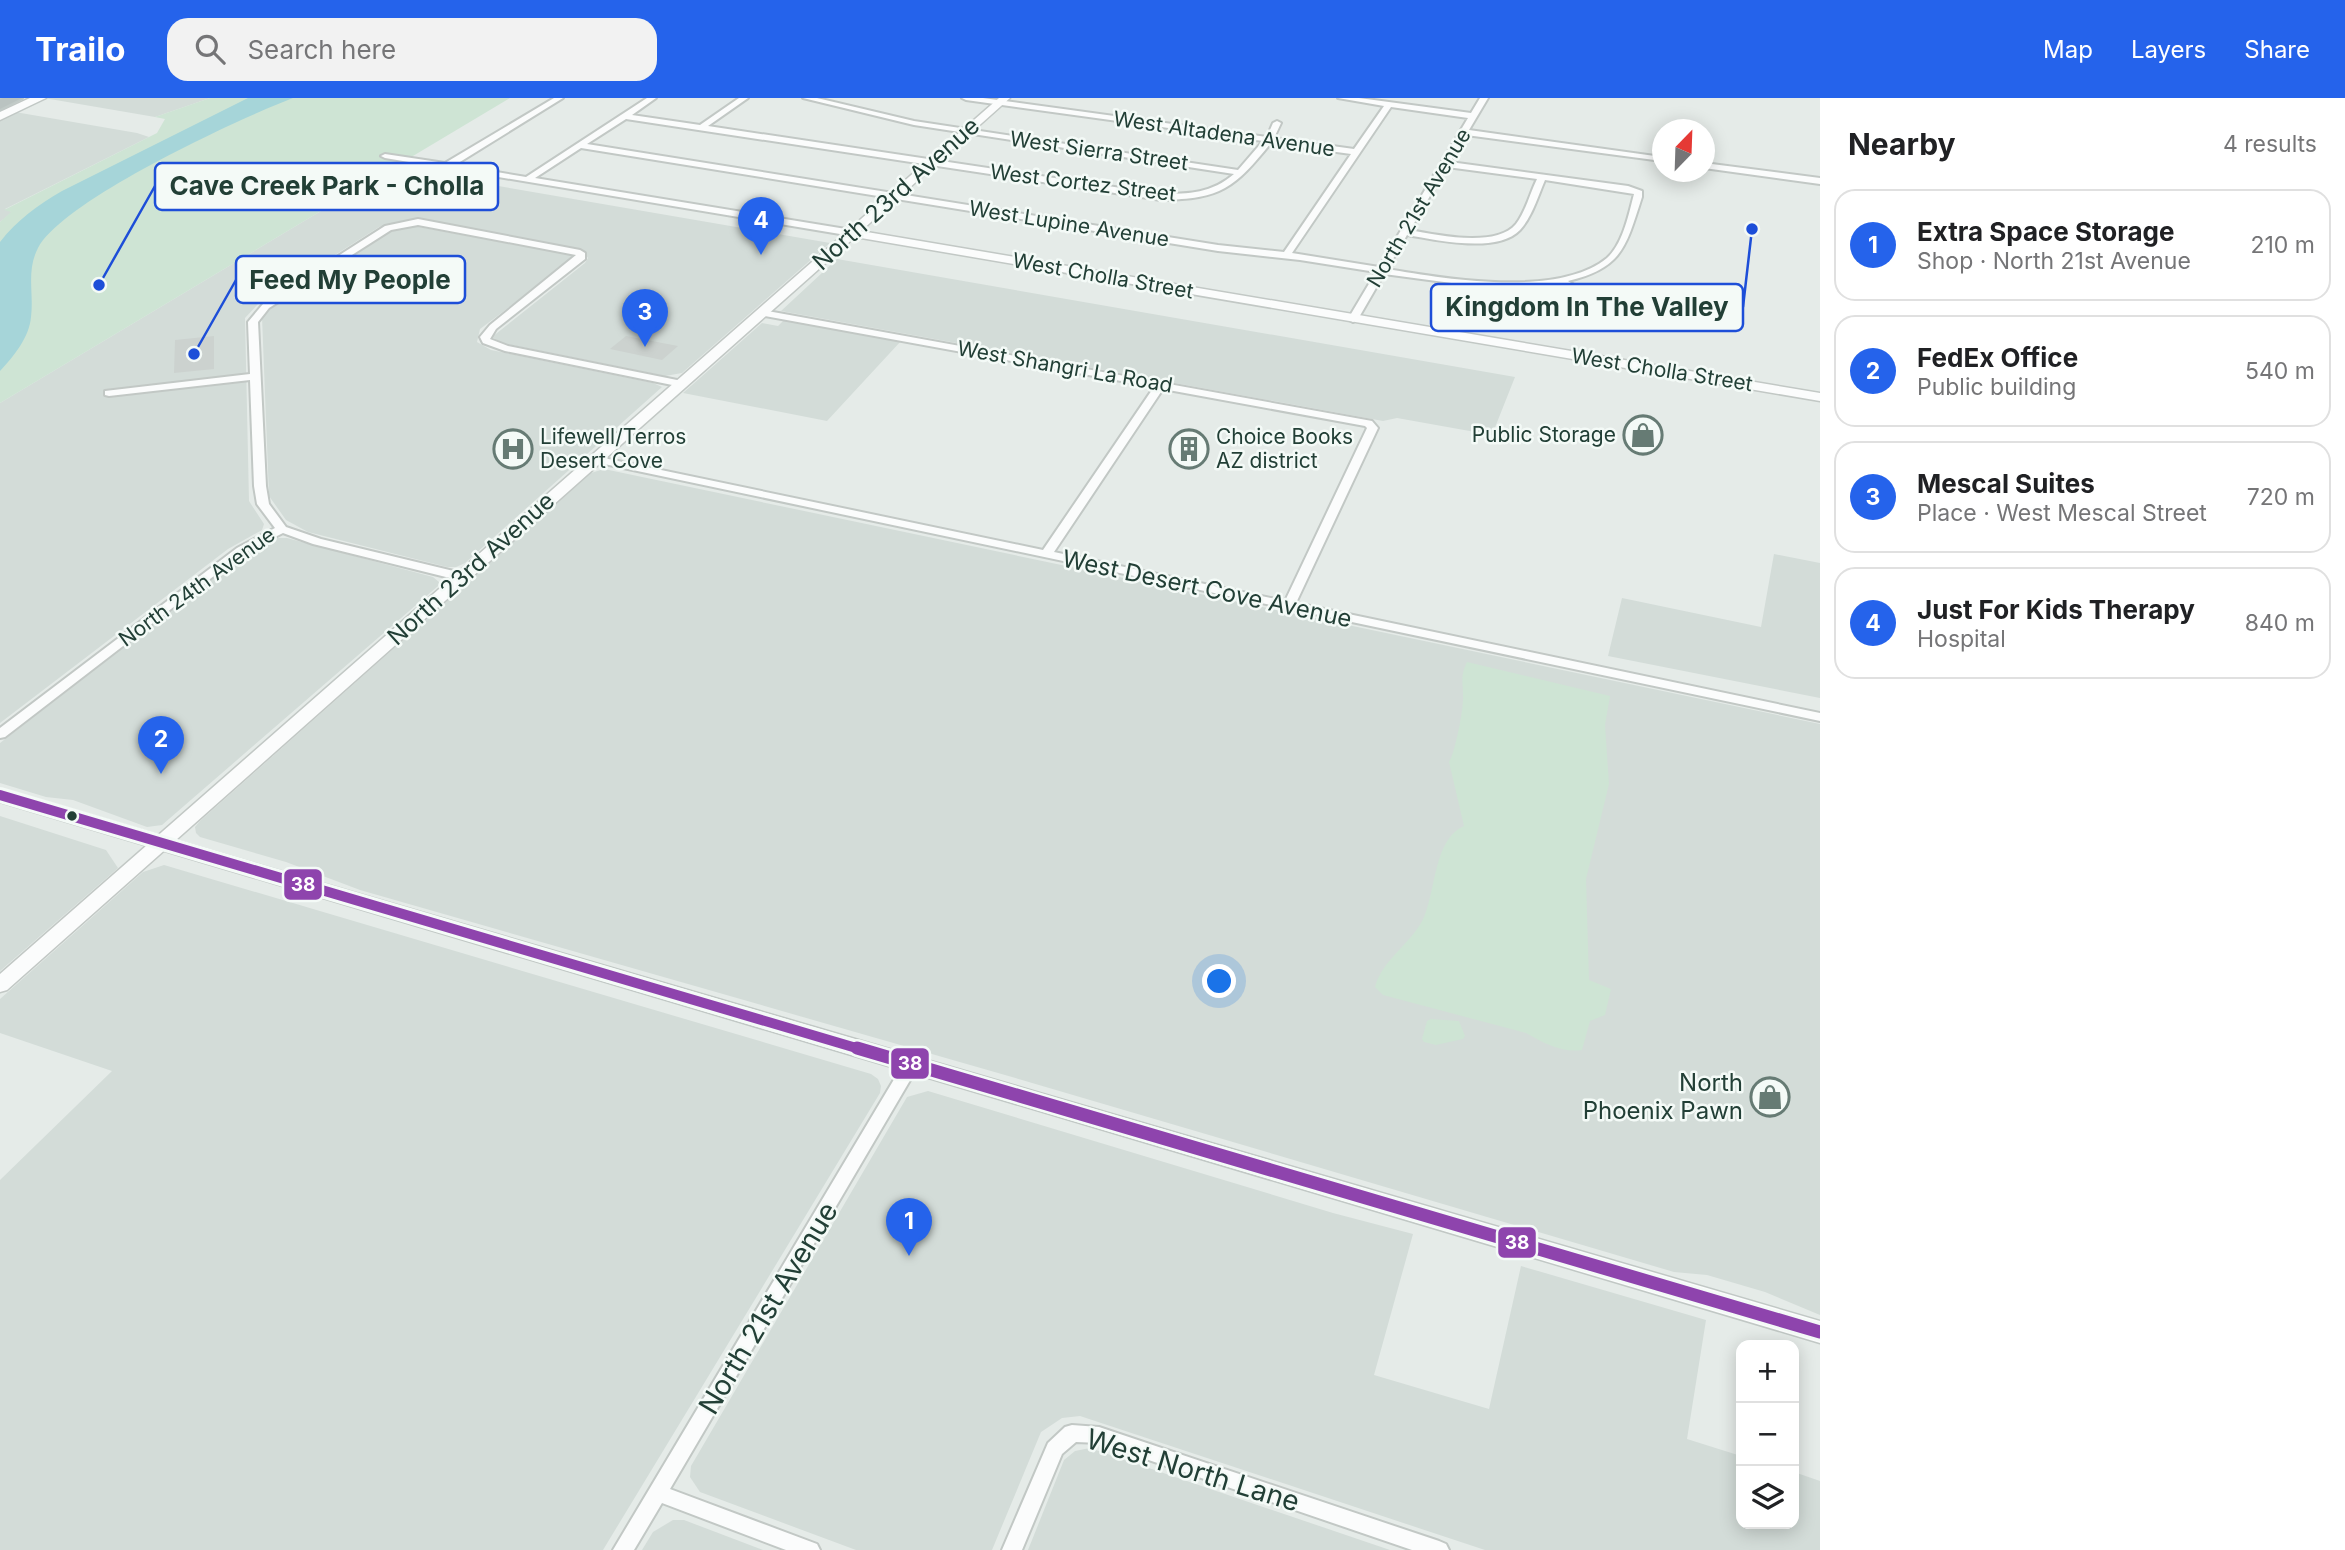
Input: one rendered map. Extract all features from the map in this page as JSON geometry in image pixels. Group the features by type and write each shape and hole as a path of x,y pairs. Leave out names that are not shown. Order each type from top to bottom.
{"highway":[{"path":"1,101 15,98"}],"main road":[{"path":"0,116 40,98"},
{"path":"0,795 1820,1332"}],"street":[{"path":"447,166 559,98"},
{"path":"528,179 652,98"},
{"path":"702,127 744,98"},
{"name":"West Sierra Street","path":"807,98 829,108 967,132 1242,173"},
{"name":"West Altadena Avenue","path":"966,98 1357,152"},
{"path":"1342,98 1473,116"},
{"name":"North 21st Avenue","path":"1353,319 1484,98"},
{"name":"North 23rd Avenue","path":"0,985 1002,101"},
{"path":"1286,255 1390,104"},
{"name":"West Cortez Street","path":"625,116 1142,195 1203,200 1228,186 1242,173 1278,123"},
{"path":"1464,132 1652,158"},
{"name":"West Lupine Avenue","path":"580,145 1217,248 1286,255 1484,284 1559,280 1594,270 1618,251 1639,193 1542,177"},
{"name":"West Cholla Street","path":"385,156 1820,397"},
{"path":"1405,232 1461,240 1490,239 1516,230 1542,177 1445,164"},
{"path":"1715,167 1820,181"},
{"name":"North 24th Avenue","path":"0,734 241,550 282,529 263,504 260,486 253,322 257,314 388,228 407,222 556,246 580,253 582,257 578,262 487,332 486,341 505,348 682,384"},
{"path":"1559,280 1591,300"},
{"name":"West Shangri La Road","path":"762,313 1368,423 1373,428 1289,605"},
{"path":"109,393 257,376"},
{"path":"1046,555 1161,384"},
{"name":"West Desert Cove Avenue","path":"594,459 1820,717"},
{"path":"282,529 317,542 462,577"},
{"name":"North 21st Avenue","path":"623,1550 912,1065"},
{"name":"West North Lane","path":"1012,1550 1055,1449 1072,1433 1099,1435 1439,1550"},
{"path":"658,1493 810,1550"}],"shaded area":[{"path":"44,98 210,98 155,117"},
{"path":"15,112 149,137 5,209 12,212 0,222 0,119"},
{"path":"393,168 830,243 682,373 665,376 502,343 492,337 585,263 588,258 583,250 428,220 400,221 379,227 258,304 245,318 249,501 264,524 262,530 228,549 0,723 0,403"},
{"path":"408,225 571,255 571,261 480,329 477,342 491,350 662,387 465,563 456,567 308,532 286,520 269,496 262,317 273,307 392,230"},
{"path":"837,259 1515,377 1492,435 1397,418 1383,421 781,311"},
{"path":"784,320 901,341 827,421 683,393 762,323 778,326"},
{"path":"604,469 1820,724 1820,1315 1765,1292 1707,1275 1674,1272 1012,1077 360,890 286,862 200,837 196,833 195,827 200,821 591,473"},
{"path":"274,538 287,538 433,577 439,582 438,586 162,825 147,827 73,800 46,797 0,783 0,743 243,555"},
{"path":"1774,554 1820,563 1820,698 1608,656 1622,598 1761,627"},
{"path":"0,816 106,850 118,868 0,971"},
{"path":"164,865 871,1074 878,1079 880,1093 603,1550 0,1550 0,1180 112,1071 0,1033 0,999 143,872"},
{"path":"928,1091 1333,1213 1413,1234 1374,1375 1489,1409 1521,1266 1706,1320 1687,1439 1736,1454 1736,1529 1799,1529 1799,1474 1820,1481 1820,1550 1485,1550 1080,1416 1062,1418 1041,1432 992,1550 856,1550 700,1492 690,1477 691,1466 907,1097"},
{"path":"1090,1448 1390,1550 1028,1550 1064,1460 1075,1451"},
{"path":"673,1520 684,1520 763,1550 642,1550 653,1532"}],"green space":[{"path":"210,98 510,98 0,403 0,222 11,212 4,210 157,133 165,119 155,117"},
{"path":"1467,662 1610,696 1605,725 1609,784 1586,879 1589,980 1611,989 1605,1015 1590,1021 1582,1050 1560,1049 1526,1033 1383,995 1375,987 1384,968 1419,927 1428,906 1441,853 1454,832 1464,826 1449,762 1461,720 1463,675"},
{"path":"1427,1021 1459,1021 1465,1036 1463,1039 1436,1045 1424,1042 1422,1039"}],"water":[{"path":"248,98 293,98 154,163 81,207 54,229 38,248 32,265 30,325 15,353 0,371 0,242 13,227 62,191"}],"building":[{"path":"214,336 214,369 174,373 175,340"},
{"path":"626,336 678,346 662,360 610,349"}],"transit line":[{"name":"38","path":"0,795 1820,1332"}],"place":[{"name":"Kingdom In The Valley","path":"1752,229"},
{"name":"Just For Kids Therapy","path":"761,255"},
{"name":"Cave Creek Park - Cholla","path":"99,285"},
{"name":"Mescal Suites","path":"645,347"},
{"name":"Feed My People","path":"194,354"},
{"name":"Public Storage","path":"1643,435"},
{"name":"Lifewell/Terros Desert Cove","path":"513,449"},
{"name":"Choice Books AZ district","path":"1189,449"},
{"name":"FedEx Office","path":"161,774"},
{"name":"North Phoenix Pawn","path":"1770,1097"},
{"name":"Extra Space Storage","path":"909,1256"}]}
